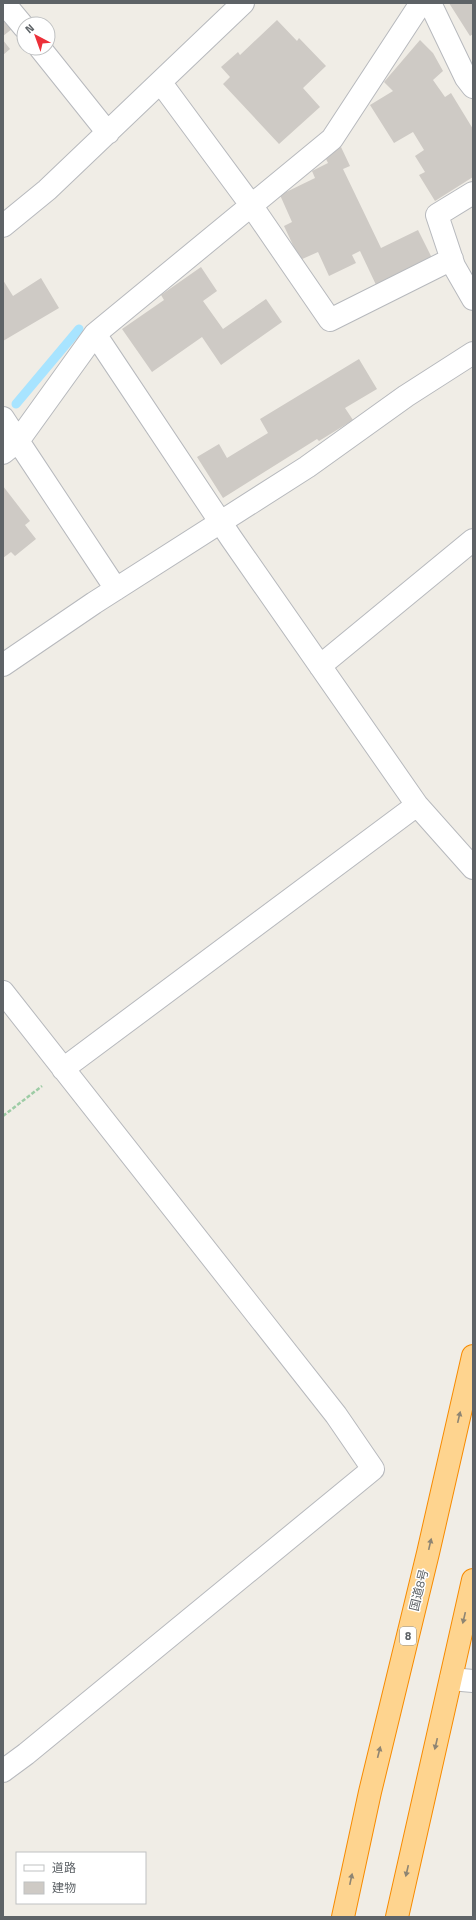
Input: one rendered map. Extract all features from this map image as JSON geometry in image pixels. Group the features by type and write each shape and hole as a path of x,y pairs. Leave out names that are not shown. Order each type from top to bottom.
{"highway":[{"name":"国道8号","path":"343,1917 370,1792 428,1553 473,1356"},
{"path":"397,1917 473,1580"}],"street":[{"path":"4,3 16,18"},
{"path":"3,226 47,190 161,83 243,3"},
{"path":"11,447 95,334 332,139 421,3"},
{"path":"430,3 466,78 473,87"},
{"path":"46,56 108,133"},
{"path":"161,83 251,205 330,320 452,259"},
{"path":"473,193 437,215 452,259 473,299"},
{"path":"95,334 221,523 417,805 473,868"},
{"path":"3,665 116,589 307,467 406,396 473,353"},
{"path":"3,418 11,447 116,589"},
{"path":"320,666 473,540"},
{"path":"63,1069 417,805"},
{"path":"3,992 336,1416 373,1469 3,1771"},
{"path":"451,1679 473,1681"}],"path":[{"path":"3,1116 63,1069"}],"building":[{"path":"449,3 473,3 473,34 470,36"},
{"path":"3,18 12,29 3,36"},
{"path":"277,20 297,41 299,38 326,66 303,88 320,107 279,144 223,84 230,77 221,67 238,52 240,55"},
{"path":"3,40 10,49 3,55"},
{"path":"420,40 433,53 443,71 433,80 445,97 451,93 473,129 473,177 435,201 419,175 425,172 415,156 424,150 413,132 394,143 370,105 393,91 384,82"},
{"path":"341,147 350,166 343,169 381,248 418,230 434,262 378,289 360,251 352,255 356,263 329,276 318,252 300,260 284,226 292,222 280,195 315,178 312,171 328,163 324,155"},
{"path":"201,267 217,291 203,301 223,329 266,299 282,322 221,365 202,337 152,372 122,329 164,300 161,295"},
{"path":"41,278 59,308 3,341 3,280 13,296"},
{"path":"359,359 377,389 345,408 353,420 319,441 317,439 223,498 197,457 219,444 227,458 268,433 260,419"},
{"path":"3,486 30,521 25,525 36,539 15,556 11,552 3,558"}],"waterway":[{"path":"16,404 79,329"}]}
